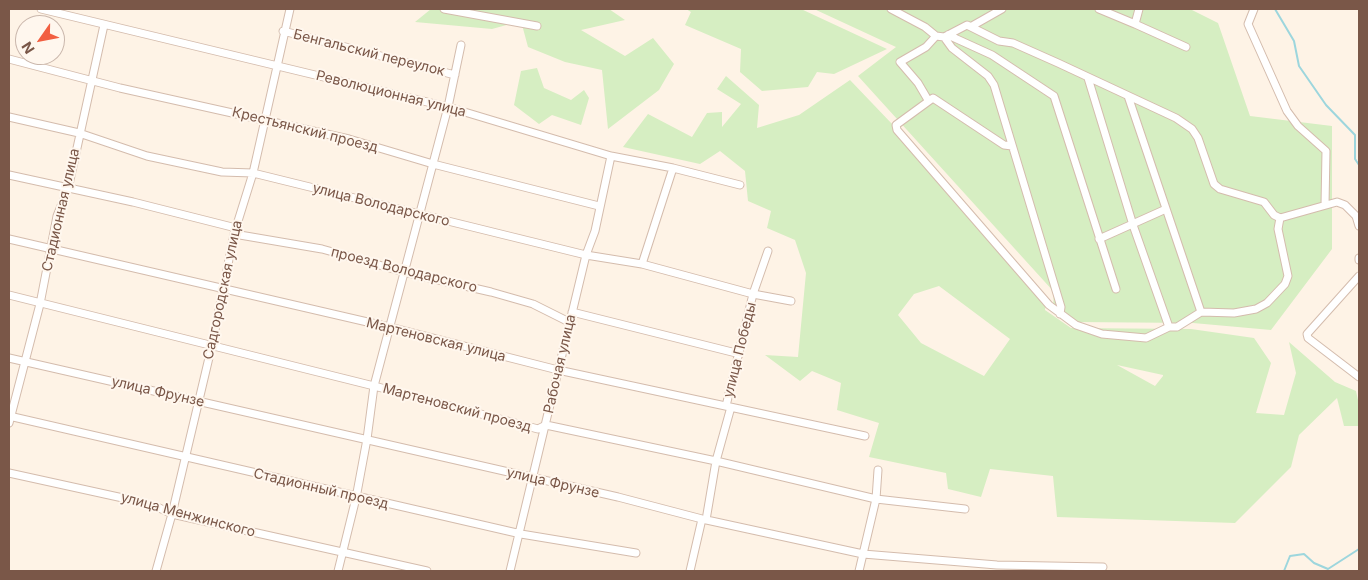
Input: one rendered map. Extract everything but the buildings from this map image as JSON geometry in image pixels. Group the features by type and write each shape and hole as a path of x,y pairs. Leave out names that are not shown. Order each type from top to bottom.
{"street":[{"name":"Революционная улица","path":"41,9 448,107 611,156 673,168 740,185"},
{"name":"Садгородская улица","path":"156,571 172,514 212,345 235,231 252,173 283,31 290,9"},
{"path":"444,9 537,26"},
{"path":"891,9 925,27 936,36 946,36 992,55 1054,96 1116,290"},
{"path":"972,26 1002,9"},
{"path":"1100,9 1186,47"},
{"path":"1135,24 1139,9"},
{"path":"1254,9 1248,24 1287,111 1298,126 1326,151 1325,205"},
{"name":"Стадионная улица","path":"9,419 26,362 40,304 57,216 68,189 90,81 104,25"},
{"path":"946,36 963,26 972,26 999,41 1012,43 1176,118 1192,128 1198,138 1214,184 1220,189 1264,202 1274,215 1280,218 1337,202 1345,205 1356,216 1359,226"},
{"name":"Бенгальский переулок","path":"283,31 456,75"},
{"path":"928,100 918,83 900,62 926,47 936,36"},
{"path":"946,36 952,48 992,80 1061,307 1060,314"},
{"path":"338,571 356,498 374,386 418,214 448,107 461,45"},
{"name":"Крестьянский проезд","path":"9,59 90,81 350,139 433,164 573,197 599,206"},
{"path":"1088,78 1133,225 1169,327"},
{"path":"1128,96 1202,312"},
{"path":"1012,146 1004,145 939,100 933,98 898,123 897,130 1049,305 1076,325 1102,334 1146,338 1169,327 1177,327 1202,312 1234,313 1256,309 1267,303 1285,284 1289,271 1278,229 1280,218"},
{"name":"улица Володарского","path":"9,117 79,132 147,156 222,172 252,173 586,255 642,264 753,294 792,301"},
{"name":"Рабочая улица","path":"510,571 521,534 569,322 586,255 595,231 611,156"},
{"path":"642,264 673,168"},
{"name":"проезд Володарского","path":"9,176 133,202 235,231 322,248 404,272 491,292 533,304 569,322"},
{"path":"1099,239 1166,209"},
{"name":"Мартеновская улица","path":"9,239 389,327 558,370 865,436"},
{"name":"улица Победы","path":"690,571 704,520 753,294 768,251"},
{"path":"1359,276 1307,334 1308,338 1359,377"},
{"name":"Мартеновский проезд","path":"9,295 538,429 546,425 716,461 876,499 965,509"},
{"path":"572,312 740,354"},
{"name":"улица Фрунзе","path":"9,358 367,439 704,520 863,554 997,565 1103,567"},
{"name":"Стадионный проезд","path":"9,419 521,534 636,553"},
{"path":"859,571 876,499 878,470"},
{"name":"улица Менжинского","path":"9,472 132,500 155,506 172,514 427,571"}],"green space":[{"path":"431,9 609,9 625,20 581,30 625,56 653,38 674,64 659,90 608,129 602,70 565,62 528,47 521,21 492,29 415,22"},
{"path":"686,9 801,9 887,49 834,74 817,72 808,87 762,91 740,72 741,49 685,25 691,12"},
{"path":"814,9 1190,9 1218,23 1250,116 1332,126 1332,249 1271,330 1193,323 1074,322 1053,308 1054,292 858,76 896,47"},
{"path":"537,68 544,88 571,100 584,90 589,98 581,125 552,115 539,124 514,105 521,71"},
{"path":"726,76 759,105 757,128 799,115 850,80 937,171 1046,298 1045,310 1071,328 1191,329 1254,338 1271,363 1256,413 1284,415 1296,373 1289,342 1335,382 1356,391 1359,405 1359,426 1344,426 1337,398 1299,435 1291,467 1235,523 1057,517 1053,476 990,469 981,497 948,489 946,473 869,457 879,423 837,410 841,383 812,371 800,381 765,355 798,357 806,273 795,240 767,228 771,211 748,201 745,171 720,151 700,164 623,147 648,114 692,137 707,113 722,112 722,127 741,104 717,89","holes":["939,286 1010,339 984,376 921,343 898,315 914,294","1117,365 1163,375 1163,376 1155,386"]}],"waterway":[{"path":"1275,9 1294,41 1299,66 1326,105 1355,135 1355,159 1359,165"},
{"path":"1284,571 1290,556 1304,554 1314,563 1328,569 1359,549"}]}
